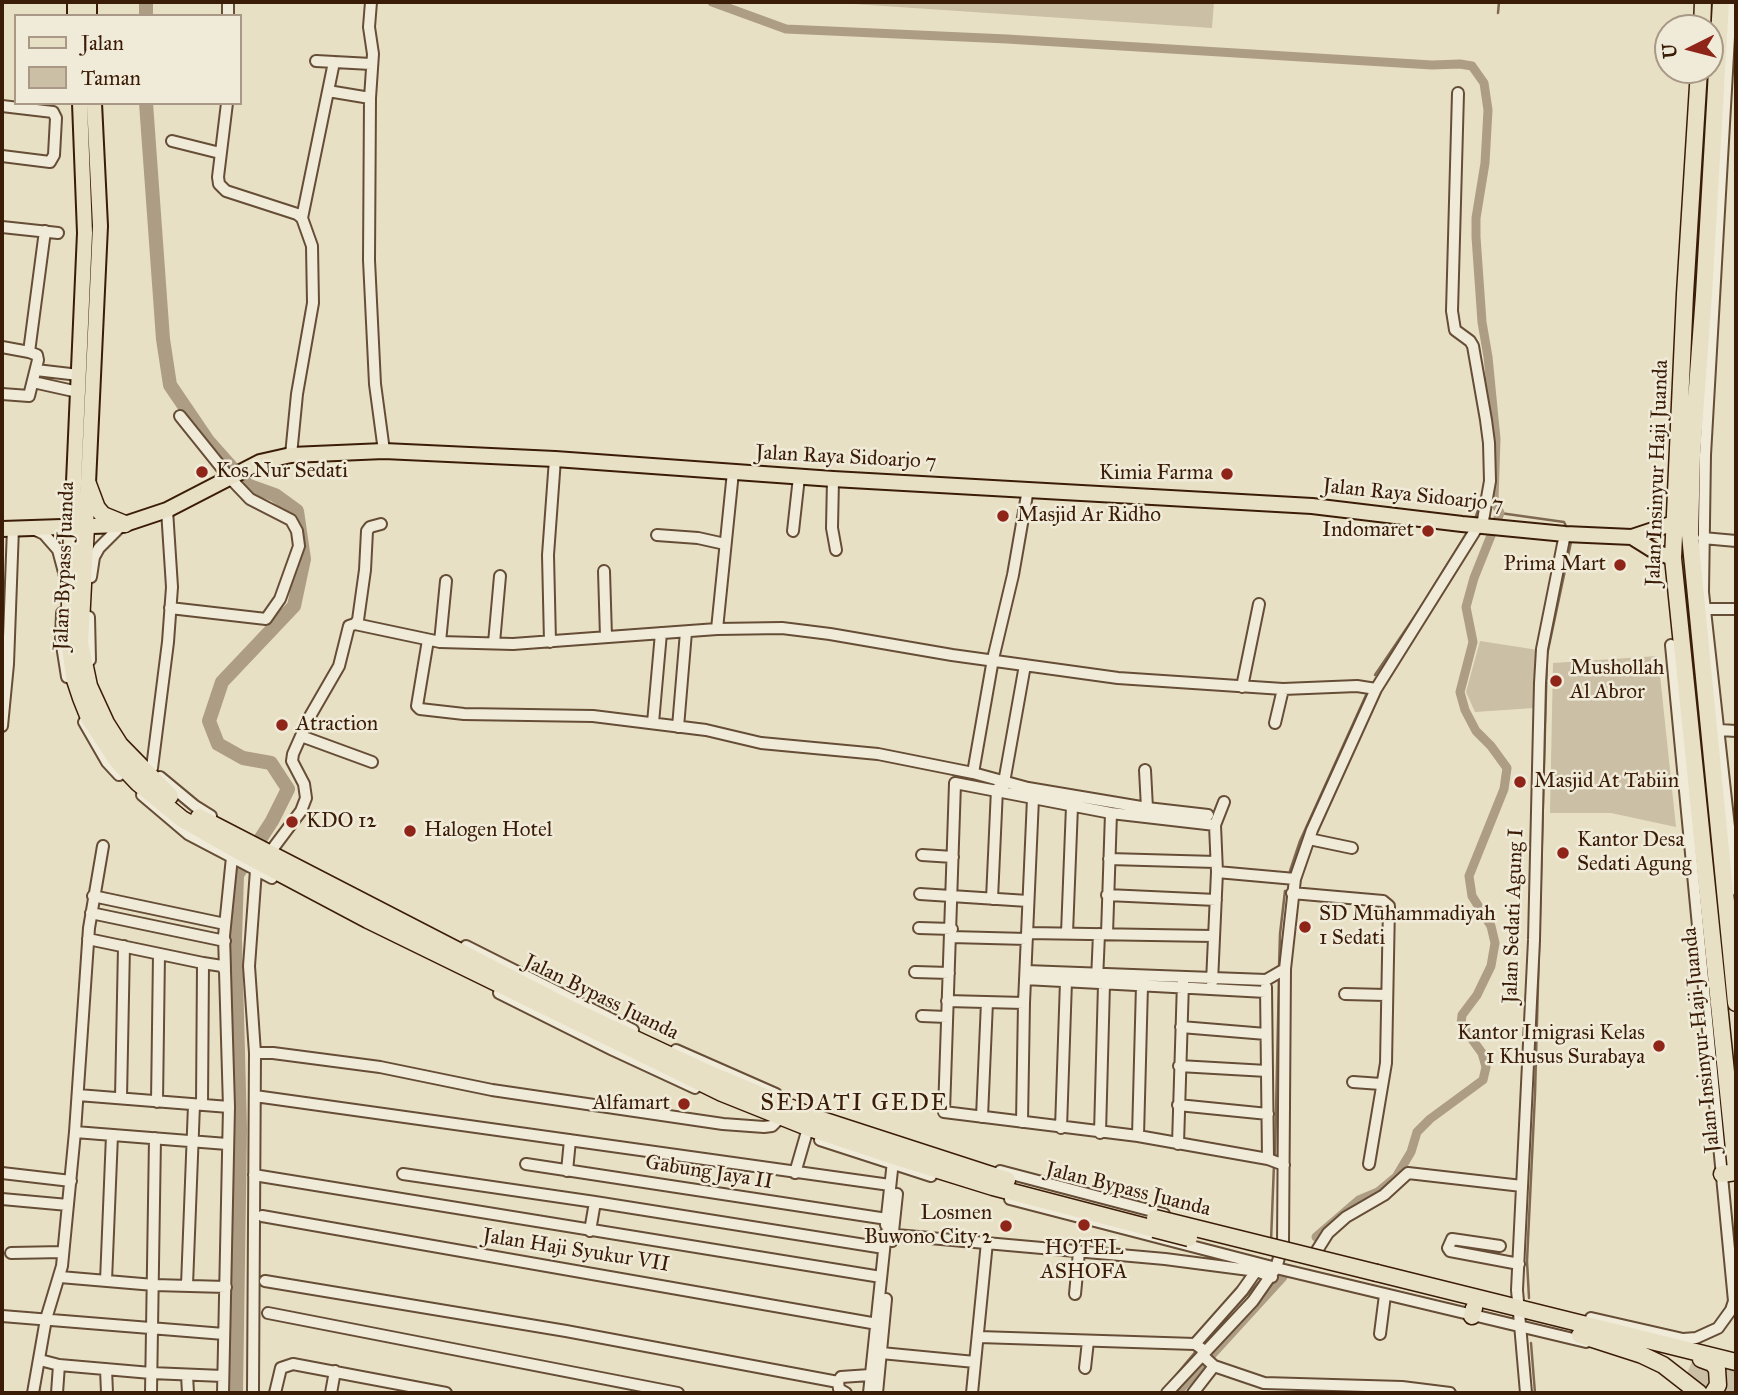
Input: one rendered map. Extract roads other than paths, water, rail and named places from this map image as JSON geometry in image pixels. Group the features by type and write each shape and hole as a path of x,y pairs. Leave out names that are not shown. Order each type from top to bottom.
{"highway":[{"name":"Jalan Insinyur Haji Juanda","path":"1721,2 1704,295 1699,455 1690,535 1701,600 1714,777 1733,894 1736,1003"},
{"name":"Jalan Insinyur Haji Juanda","path":"1698,84 1673,558 1697,779 1731,1172"},
{"path":"1685,294 1704,295"},
{"path":"88,484 93,501 103,515 124,524"},
{"name":"Jalan Bypass Juanda","path":"79,526 65,628 74,677 81,698 107,754 182,819 245,847 572,1015 813,1117 895,1158 985,1188 1120,1216"},
{"name":"Jalan Bypass Juanda","path":"79,526 80,643 86,677 106,723 120,745 148,768 192,814 245,847"},
{"path":"1697,779 1714,777"},
{"name":"Jalan Bypass Juanda","path":"895,1158 921,1149 1084,1198 1150,1227 1379,1284 1736,1362"},
{"name":"Jalan Bypass Juanda","path":"1379,1284 1473,1312 1523,1315 1589,1337 1663,1365 1700,1393"},
{"path":"1676,1349 1715,1365 1717,1390 1700,1393"}],"main road":[{"name":"Jalan Bypass Juanda","path":"79,526 78,392 85,225 80,105"},
{"name":"Jalan Bypass Juanda","path":"79,526 88,484 96,347 100,226 94,105"},
{"name":"Jalan Raya Sidoarjo 7","path":"7,528 124,524 167,510 260,462 291,455 384,451 555,459 799,477 1312,506 1565,534 1632,537 1674,523"},
{"name":"Jalan Raya Sidoarjo 7","path":"1632,537 1656,552 1673,558"}],"street":[{"path":"371,2 369,260 375,384 384,451"},
{"name":"Jalan Insinyur Haji Juanda","path":"1731,2 1699,455 1703,538 1701,600 1720,730 1733,894"},
{"path":"316,61 371,64"},
{"path":"291,455 297,394 313,303 312,246 302,218 334,62"},
{"path":"328,91 370,98"},
{"path":"1276,1162 1268,1114 1266,1034 1274,978 1295,879 1309,839 1376,689 1477,526 1490,481 1489,443 1472,343 1458,333 1453,325 1458,93"},
{"path":"226,105 218,181 226,191 302,218"},
{"path":"2,106 53,112 56,118 54,155 50,162 2,156"},
{"path":"172,141 220,153"},
{"path":"2,227 58,233"},
{"path":"29,352 45,231"},
{"path":"2,347 37,355 29,396 2,394"},
{"path":"36,370 79,375"},
{"path":"61,389 63,373"},
{"path":"33,382 78,392"},
{"path":"170,608 266,619 280,599 299,546 297,531 291,520 250,499 180,416"},
{"path":"550,642 548,548 555,459"},
{"path":"717,629 733,472"},
{"path":"793,531 799,477"},
{"path":"833,479 832,528 836,550"},
{"path":"972,773 1028,489"},
{"path":"148,768 170,608 171,542 167,510"},
{"path":"124,524 99,548 92,565 89,654 95,684 105,708 122,737 148,768"},
{"path":"355,624 359,617 367,531 370,527 381,524"},
{"path":"31,527 44,534 61,556 65,580 65,628"},
{"path":"2,726 8,664 7,528"},
{"path":"657,534 724,544"},
{"name":"Jalan Sedati Agung I","path":"1526,1393 1519,1264 1534,940 1540,683 1542,649 1565,534"},
{"path":"1703,538 1736,541"},
{"path":"604,570 606,637"},
{"path":"494,643 500,576"},
{"path":"440,642 446,581"},
{"path":"1701,600 1736,609"},
{"path":"1242,687 1259,604"},
{"path":"253,1393 255,1053 249,965 264,857 301,811 306,798 304,784 292,761 309,718 339,666 349,626 355,624 440,642 494,643 550,642 717,629 787,629 1118,678 1283,689 1357,686 1376,689"},
{"path":"678,727 686,632"},
{"path":"653,723 660,633"},
{"path":"428,640 417,706 420,709 464,714 593,716 706,730 753,742 878,754 972,773 1033,798 1111,813 1216,825"},
{"name":"Jalan Insinyur Haji Juanda","path":"1523,1315 1683,1339 1703,1337 1718,1328 1734,1301 1731,1172 1671,645"},
{"path":"992,899 1001,787 1025,665"},
{"path":"1275,723 1283,689"},
{"path":"1720,730 1736,731"},
{"path":"301,736 372,762"},
{"path":"1145,770 1147,808"},
{"path":"1208,815 1028,789 955,783 944,1112 1138,1136 1276,1162"},
{"path":"1022,1122 1033,798"},
{"path":"1212,983 1216,825 1224,802"},
{"path":"1067,933 1072,806"},
{"path":"1100,1133 1099,981 1111,813"},
{"path":"1309,839 1352,848"},
{"path":"33,1393 46,1319 60,1277 71,1181 88,939 103,846"},
{"path":"223,1393 229,1107 225,924 245,847"},
{"path":"922,855 953,856"},
{"path":"1109,859 1217,867 1295,879"},
{"path":"1292,893 1383,901 1388,904 1386,1063 1370,1164"},
{"path":"920,894 1028,901"},
{"path":"1107,895 1216,900"},
{"path":"93,896 225,924"},
{"path":"91,913 225,941"},
{"path":"919,928 951,933 1028,936 1067,933 1213,936"},
{"path":"88,939 225,969"},
{"path":"121,1098 124,946"},
{"path":"156,1102 159,954"},
{"path":"187,1285 203,964"},
{"path":"915,972 949,973"},
{"path":"1025,975 1066,981 1212,983 1274,978"},
{"path":"1025,975 1142,985 1183,981"},
{"path":"1167,1393 1204,1354 1266,1270 1276,1242 1274,978"},
{"path":"1061,1128 1066,981"},
{"path":"1178,1144 1183,981"},
{"path":"1138,1136 1142,985"},
{"path":"1345,994 1386,995"},
{"path":"947,1001 1024,1003"},
{"path":"982,1118 987,1002"},
{"path":"572,1015 699,1090 806,1135 895,1158"},
{"path":"572,1015 669,1047 841,1120 921,1149"},
{"path":"922,1016 947,1017"},
{"path":"1181,1027 1266,1034"},
{"path":"255,1053 380,1067 492,1090 710,1122 764,1127 772,1126 777,1121"},
{"path":"1180,1066 1267,1071"},
{"path":"1353,1082 1381,1084"},
{"path":"78,1095 229,1107"},
{"path":"255,1096 891,1185"},
{"path":"1178,1105 1268,1114"},
{"path":"75,1132 228,1144"},
{"path":"106,1281 112,1135"},
{"path":"795,1173 806,1135"},
{"path":"151,1393 155,1138"},
{"path":"567,1171 570,1140"},
{"path":"877,1393 881,1353 881,1277 884,1248 889,1235 887,1219 895,1158"},
{"path":"869,1393 889,1235 895,1158"},
{"name":"Gabung Jaya II","path":"526,1164 887,1219"},
{"path":"2,1173 71,1181"},
{"path":"1316,1252 1328,1233 1346,1217 1384,1195 1408,1173 1522,1186"},
{"path":"403,1174 884,1248"},
{"path":"254,1175 881,1277"},
{"path":"2,1199 68,1205"},
{"path":"590,1231 595,1202"},
{"name":"Jalan Haji Syukur VII","path":"262,1216 879,1324"},
{"path":"1120,1216 1276,1242 1523,1315"},
{"path":"1150,1227 1266,1270"},
{"path":"889,1235 1166,1259 1379,1284 1380,1334"},
{"path":"1500,1246 1452,1239 1448,1248 1450,1251 1519,1264"},
{"path":"972,1393 987,1242"},
{"path":"11,1253 63,1252"},
{"path":"1075,1294 1079,1252"},
{"path":"60,1277 154,1285 226,1287"},
{"path":"265,1282 566,1331 838,1382"},
{"path":"268,1313 678,1393"},
{"path":"2,1317 224,1334"},
{"path":"979,1337 1088,1341 1204,1354 1263,1388 1424,1389 1450,1393"},
{"path":"1084,1368 1088,1341"},
{"path":"881,1353 975,1362"},
{"path":"1193,1393 1204,1354"},
{"path":"40,1360 62,1365 151,1373 223,1376"},
{"path":"275,1393 278,1371 284,1366 299,1364 335,1371 388,1387 446,1393"},
{"path":"57,1393 62,1365"},
{"path":"62,1365 64,1393"},
{"path":"106,1369 107,1393"},
{"path":"331,1393 335,1371"},
{"path":"838,1382 844,1376 870,1374"},
{"path":"187,1375 188,1393"},
{"path":"838,1382 839,1389 846,1393"}],"waterway":[{"path":"146,2 146,14"},
{"path":"712,2 786,29 1007,39 1432,65 1460,64 1472,66 1484,83 1488,110 1476,237 1482,322 1496,439 1494,500 1500,513 1474,578 1466,607 1473,642 1460,692 1465,710 1476,731 1507,768 1504,789 1469,876 1472,896 1491,926 1495,943 1491,966 1477,995 1462,1015 1461,1024 1482,1053 1486,1067 1483,1080 1430,1119 1417,1132 1411,1152 1396,1177 1378,1192 1359,1200 1316,1237"},
{"path":"1498,13 1499,2"},
{"path":"146,105 163,339 170,385 208,441 247,485 275,495 297,511 304,559 294,606 222,682 209,721 218,744 243,758 271,763 288,789 272,821 237,875 235,939 240,1129 236,1393"},
{"path":"1481,379 1490,377"},
{"path":"1475,519 1481,502"},
{"path":"1500,513 1564,522 1566,526"},
{"path":"1375,675 1468,531"},
{"path":"1529,1298 1527,1261 1535,1094 1547,655 1571,542"},
{"path":"1290,871 1300,841 1367,693"},
{"path":"1279,968 1285,891"},
{"path":"1275,1157 1279,978"},
{"path":"1271,1241 1274,1164"},
{"path":"1177,1393 1283,1277"},
{"path":"1227,1316 1263,1278"},
{"path":"1531,1343 1535,1393"},
{"path":"1161,1393 1197,1350"}],"place":[{"name":"Kos Nur Sedati","path":"202,472"},
{"name":"Kimia Farma","path":"1227,474"},
{"name":"Masjid Ar Ridho","path":"1003,516"},
{"name":"Indomaret","path":"1428,531"},
{"name":"Prima Mart","path":"1620,565"},
{"name":"Mushollah Al Abror","path":"1556,681"},
{"name":"Atraction","path":"282,725"},
{"name":"Masjid At Tabiin","path":"1520,782"},
{"name":"KDO 12","path":"292,822"},
{"name":"Halogen Hotel","path":"410,831"},
{"name":"Kantor Desa Sedati Agung","path":"1563,853"},
{"name":"SD Muhammadiyah 1 Sedati","path":"1305,927"},
{"name":"Kantor Imigrasi Kelas 1 Khusus Surabaya","path":"1659,1046"},
{"name":"Alfamart","path":"684,1104"},
{"name":"HOTEL ASHOFA","path":"1084,1225"},
{"name":"Losmen Buwono City 2","path":"1006,1226"}],"district":[{"name":"SEDATI GEDE","path":"855,1104"}]}
